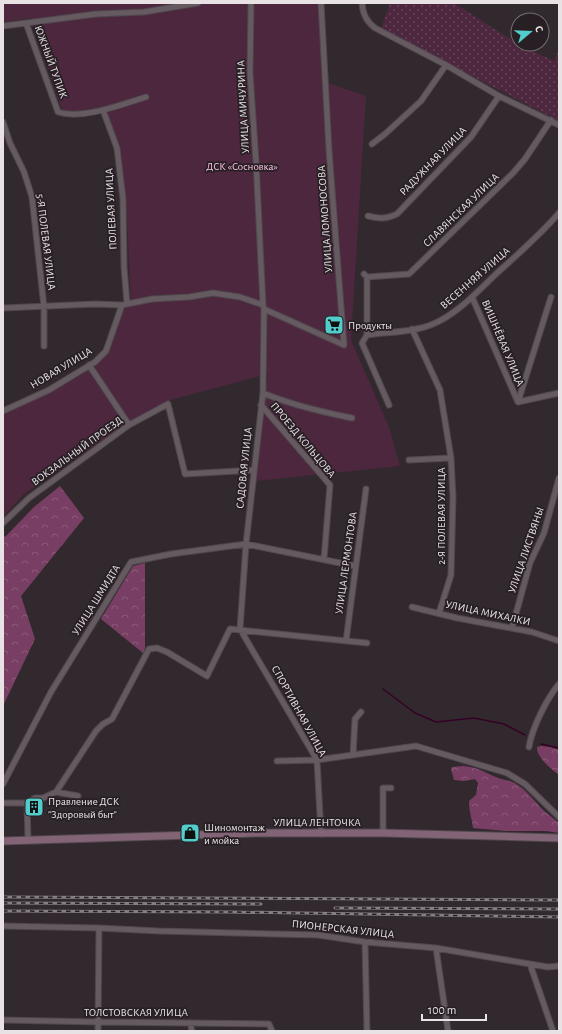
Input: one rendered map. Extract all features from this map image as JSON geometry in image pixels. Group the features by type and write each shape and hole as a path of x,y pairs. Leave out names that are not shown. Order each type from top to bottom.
{"main road":[{"name":"УЛИЦА ЛЕНТОЧКА","path":"3,841 255,834 383,833 559,838"}],"street":[{"path":"3,26 96,14 144,12 198,3"},
{"name":"УЛИЦА МИЧУРИНА","path":"251,3 250,74 264,307"},
{"name":"УЛИЦА ЛОМОНОСОВА","path":"264,307 344,345 321,3"},
{"path":"362,3 364,16 375,28 446,65 499,96 559,125"},
{"name":"ЮЖНЫЙ ТУПИК","path":"26,24 58,112 66,115 103,110 146,97"},
{"path":"372,144 421,101 446,65"},
{"name":"РАДУЖНАЯ УЛИЦА","path":"368,216 379,219 388,218 397,214 472,137 499,96"},
{"name":"ПОЛЕВАЯ УЛИЦА","path":"103,110 117,148 123,199 124,266 127,303 122,304"},
{"name":"СЛАВЯНСКАЯ УЛИЦА","path":"367,335 366,275 408,274 513,173 525,158 550,120"},
{"name":"5-Я ПОЛЕВАЯ УЛИЦА","path":"3,122 10,143 24,172 32,197 44,306 44,346"},
{"name":"ВЕСЕННЯЯ УЛИЦА","path":"367,335 412,329 433,324 449,315 531,242 559,213"},
{"path":"3,308 122,304 152,299 189,297 213,293 240,297 264,307"},
{"name":"ВИШНЁВАЯ УЛИЦА","path":"472,296 518,402 559,393"},
{"path":"518,402 551,297"},
{"name":"НОВАЯ УЛИЦА","path":"3,411 48,390 95,362 106,351 122,304"},
{"name":"САДОВАЯ УЛИЦА","path":"240,629 246,544 263,393 264,307"},
{"name":"2-Я ПОЛЕВАЯ УЛИЦА","path":"412,329 440,390 451,458 453,497 451,574 439,613"},
{"path":"367,335 362,343 389,406"},
{"path":"89,365 129,425"},
{"path":"263,393 279,400 352,418"},
{"name":"ВОКЗАЛЬНЫЙ ПРОЕЗД","path":"3,523 28,498 129,425 168,404 185,474 254,470"},
{"name":"ПРОЕЗД КОЛЬЦОВА","path":"261,405 330,485 324,560"},
{"path":"409,460 451,458"},
{"name":"УЛИЦА ЛИСТВЯНЫ","path":"512,628 529,565 544,533 559,478"},
{"name":"УЛИЦА ЛЕРМОНТОВА","path":"346,641 366,489"},
{"name":"УЛИЦА ШМИДТА","path":"3,784 51,692 131,562 171,554 246,544 355,566"},
{"name":"УЛИЦА МИХАЛКИ","path":"412,607 532,632 559,641"},
{"path":"3,804 27,803 35,798 43,798 56,792 102,724 112,718 149,649 157,648 168,652 207,676 230,629 368,643"},
{"name":"СПОРТИВНАЯ УЛИЦА","path":"240,629 317,760 321,834"},
{"path":"529,748 530,736 552,692 559,684"},
{"path":"353,755 355,719 361,712"},
{"path":"277,761 317,760 416,746 507,773 525,784 559,817"},
{"path":"383,833 383,788 391,788"},
{"path":"56,792 78,796"},
{"path":"27,803 28,840"},
{"name":"ПИОНЕРСКАЯ УЛИЦА","path":"3,926 318,935 365,942 436,948 548,967 559,966"},
{"path":"98,1031 99,928"},
{"path":"365,942 367,1031"},
{"path":"436,948 448,1031"},
{"path":"530,964 553,1031"},
{"name":"ТОЛСТОВСКАЯ УЛИЦА","path":"3,1020 269,1024 272,1031"},
{"path":"190,1023 192,1031"}],"green space":[{"name":"ДСК «Сосновка»","path":"3,3 324,3 328,83 366,96 351,340 389,427 400,466 256,481 268,374 170,400 128,423 24,494 3,517 3,415 49,393 97,365 108,353 123,311 131,303 127,218 120,146 104,107 67,112 61,108 32,18 3,22"},
{"path":"390,3 454,3 510,39 510,52 535,52 554,61 559,49 559,121 381,29"},
{"path":"60,486 84,518 21,596 35,639 3,706 3,537 6,536 34,507"},
{"path":"145,563 145,648 143,653 101,619 133,566"},
{"path":"541,746 559,750 559,775 545,763 539,755 537,747"},
{"path":"463,766 479,769 520,786 544,811 559,823 559,833 546,831 506,831 473,828 469,801 476,795 478,783 475,779 464,781 454,780 451,769 452,767"}],"waterway":[{"path":"383,689 415,713 436,722 474,718 504,724 525,735"},
{"path":"541,744 559,748"}],"railway":[{"path":"3,897 559,900"},
{"path":"3,903 261,904"},
{"path":"335,908 559,909"},
{"path":"3,911 230,912 559,917"}],"place":[{"name":"Продукты","path":"334,325"},
{"name":"Правление ДСК \"Здоровый быт\"","path":"34,807"},
{"name":"Шиномонтаж и мойка","path":"190,833"}]}
